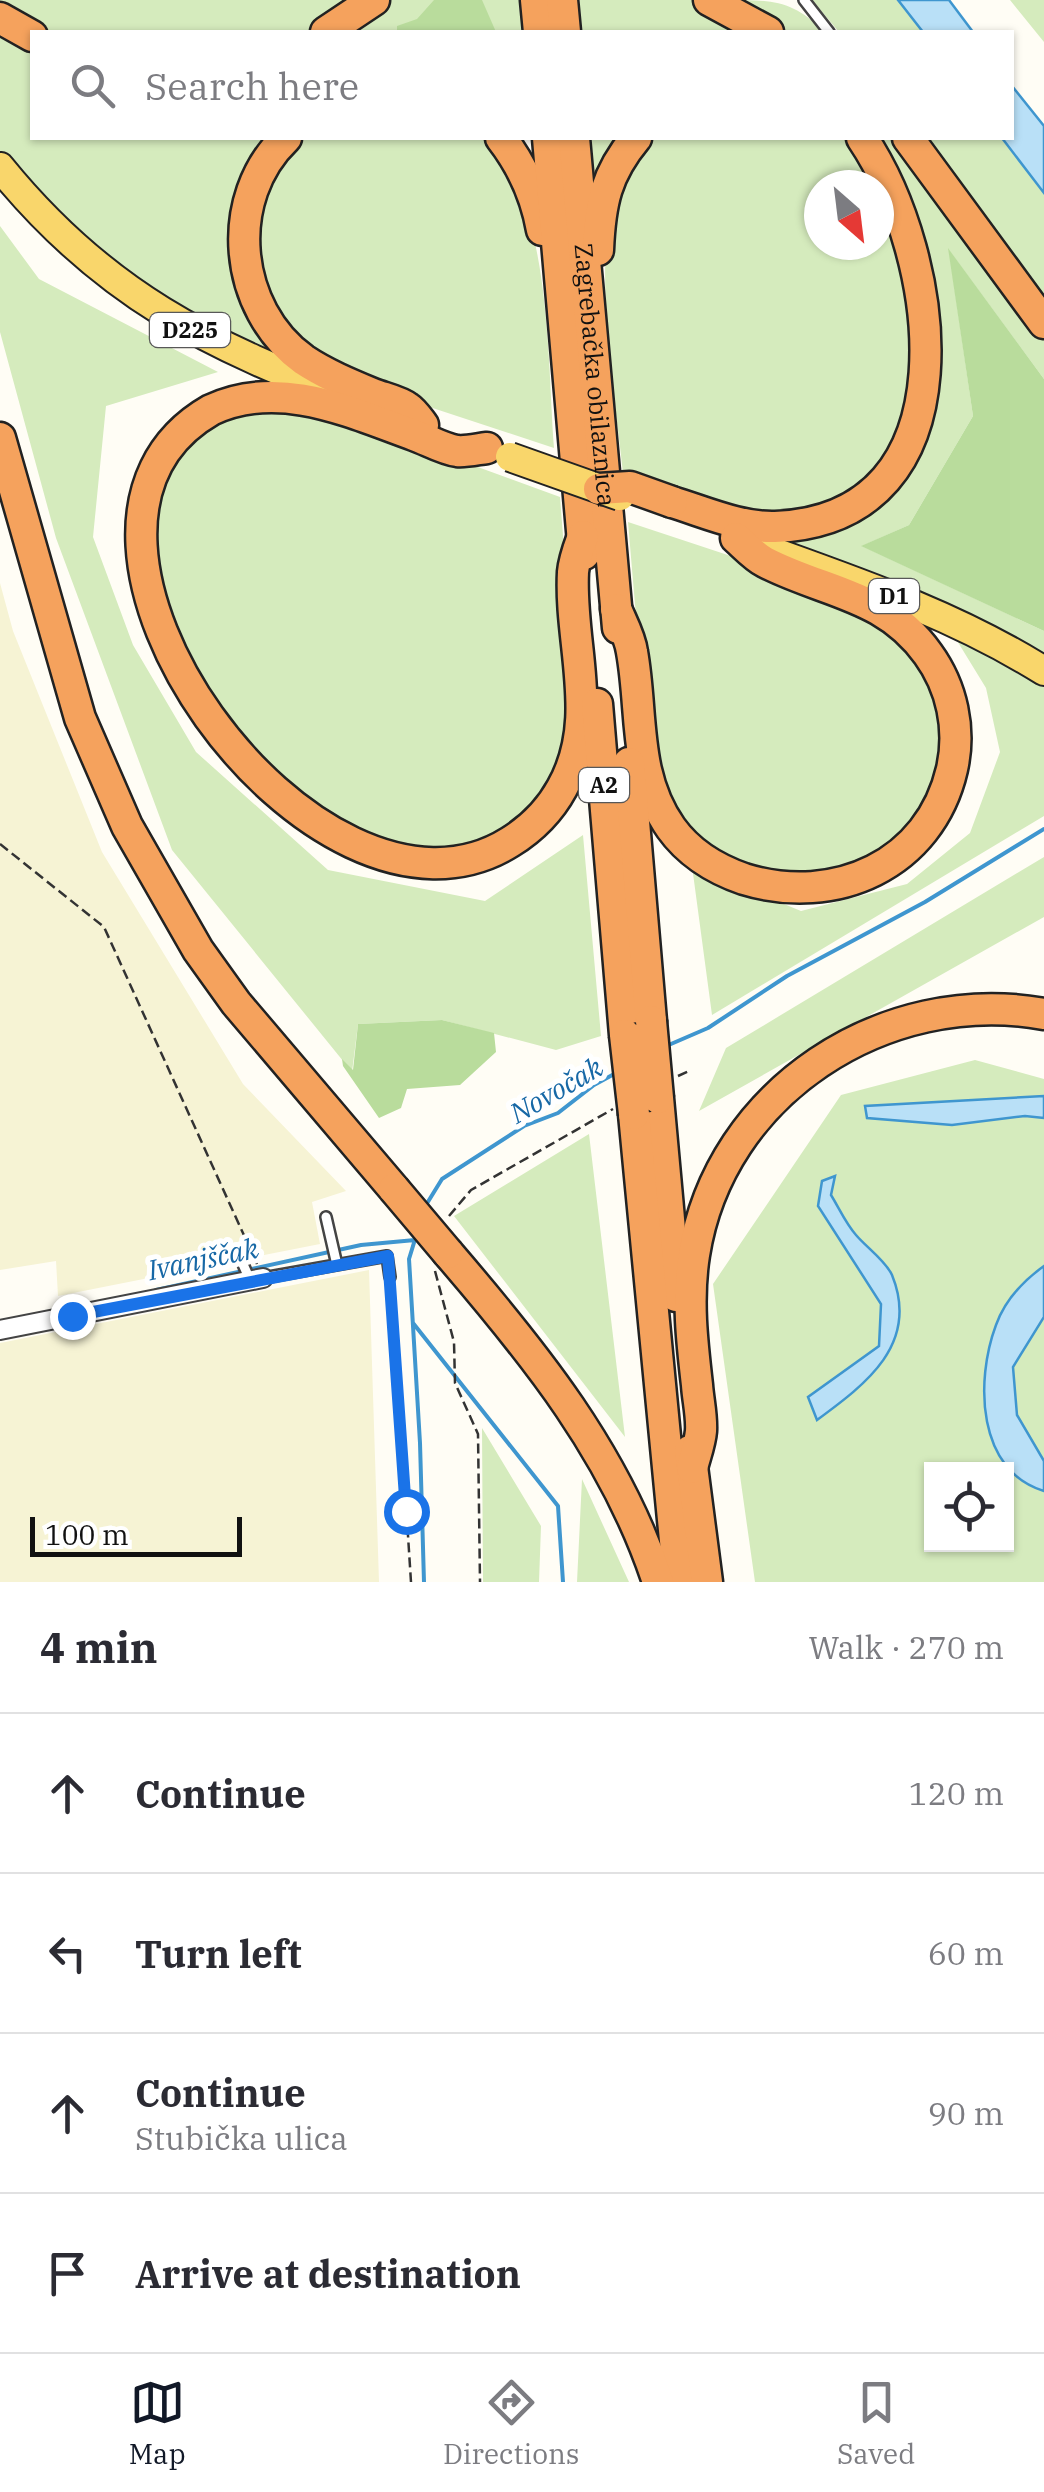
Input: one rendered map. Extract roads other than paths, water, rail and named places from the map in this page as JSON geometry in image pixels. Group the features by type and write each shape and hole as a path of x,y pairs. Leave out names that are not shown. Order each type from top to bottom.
{"highway":[{"path":"329,30 374,0"},
{"path":"536,0 540,30"},
{"path":"562,0 565,30"},
{"path":"709,0 764,30"},
{"path":"0,18 30,35"},
{"path":"284,140 260,171 244,219 243,244 258,301 277,336 303,359 326,373 407,407 423,426"},
{"path":"502,140 532,193 544,242 553,353 569,383"},
{"name":"Zagrebačka obilaznica","path":"548,140 582,536"},
{"name":"Zagrebačka obilaznica","path":"574,140 616,609"},
{"path":"597,396 607,366 598,260 601,214 606,184 617,160 634,140"},
{"path":"599,488 630,487 672,508 772,527 806,524 832,516 881,483 910,443 920,416 924,317 919,270 895,197 881,165 863,140"},
{"path":"909,140 1044,322"},
{"path":"499,453 456,451 337,408 278,396 241,399 213,409 170,434 142,466 132,486 121,530 124,575 140,626 178,696 219,749 292,812 329,835 400,861 425,865 454,863 499,849 523,833 562,789 580,736 582,702 573,572 582,536"},
{"path":"0,438 80,718 127,826 198,950 236,1003 394,1190 441,1258 539,1362 591,1436 640,1534 658,1582"},
{"name":"A2","path":"582,536 646,1099 708,1582"},
{"path":"616,609 632,651 642,756 652,794 674,832 698,856 720,870 758,882 813,888 847,882 894,859 916,841 947,791 955,754 956,722 947,688 914,635 895,618 866,600 762,561 736,538"},
{"name":"A2","path":"616,609 638,1028"},
{"path":"692,1468 701,1432 690,1322 694,1254 703,1215 739,1141 790,1083 855,1040 895,1024 945,1012 976,1008 1044,1014"},
{"name":"A2","path":"646,1099 679,1582"}],"main road":[{"name":"D225","path":"0,167 91,262 186,328 300,380 499,453"},
{"path":"499,453 599,488"},
{"name":"D1","path":"672,508 736,538 927,609 1044,671"}],"street":[{"path":"0,1330 254,1279"}],"lane":[{"path":"804,0 827,30"},
{"path":"326,1217 337,1262"},
{"path":"242,1262 254,1279 388,1256 390,1277"}],"water":[{"path":"898,0 949,0 972,30 921,30"},
{"path":"1014,88 1044,126 1044,193 1004,140 1014,140"},
{"path":"1044,1096 1044,1118 1025,1116 952,1125 867,1118 865,1106"},
{"path":"835,1176 831,1195 843,1216 892,1275 899,1300 899,1322 893,1342 870,1376 817,1420 808,1397 879,1346 881,1304 818,1206 822,1181"},
{"path":"1044,1266 1044,1317 1013,1367 1017,1415 1044,1461 1044,1491 1014,1472 1014,1462 1004,1462 994,1444 984,1397 989,1347 1000,1316 1029,1278"}],"waterway":[{"name":"Novočak","path":"664,1047 708,1028 787,976 925,902 1044,829"},
{"name":"Novočak","path":"426,1205 442,1179 524,1126 558,1113 616,1073"},
{"name":"Novočak","path":"417,1233 409,1259 424,1582"},
{"name":"Ivanjščak","path":"156,1290 361,1245 415,1240"},
{"path":"413,1323 558,1506 563,1582"}]}
